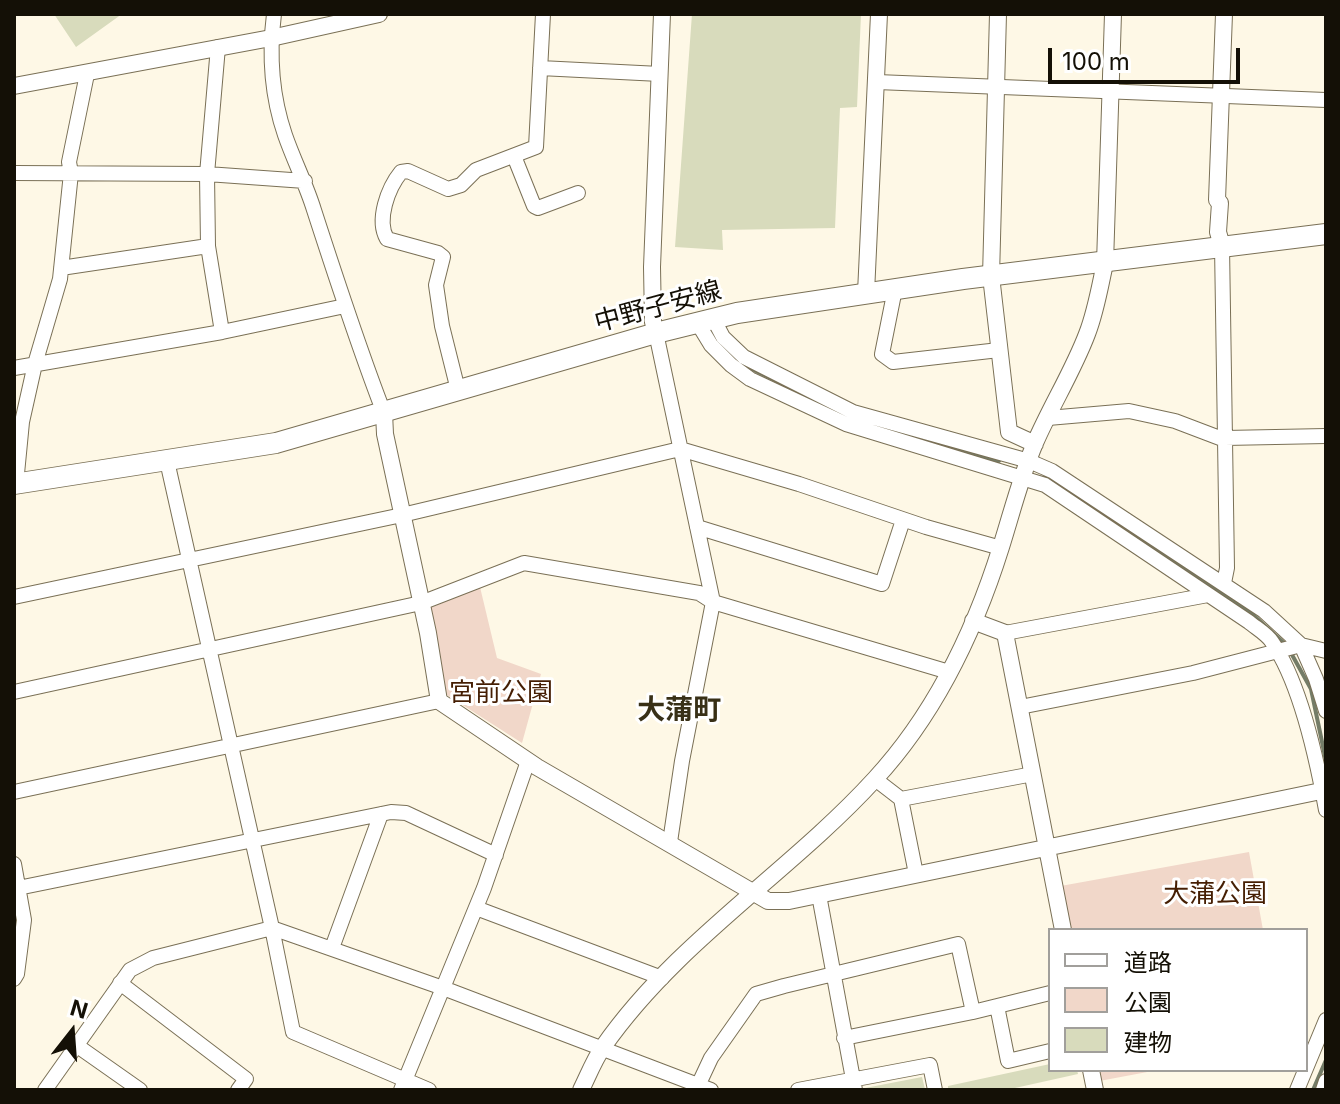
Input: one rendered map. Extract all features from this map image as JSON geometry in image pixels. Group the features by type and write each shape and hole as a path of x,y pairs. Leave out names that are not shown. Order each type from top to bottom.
{"main road":[{"name":"中野子安線","path":"15,484 276,443 705,320 866,293 1326,234"}],"street":[{"path":"274,14 271,38 274,86 285,134 305,181 345,306 384,413 385,434 439,701 528,761 768,901 819,895 1321,791"},
{"path":"14,86 271,38 379,14"},
{"path":"458,390 442,326 436,285 443,257 423,248 387,239 382,231 386,198 401,172 408,171 448,189 461,185 476,170 538,144 543,14"},
{"path":"662,14 652,267 653,322 713,602 682,761 670,842"},
{"path":"866,293 879,14"},
{"path":"998,14 991,276 1009,432 1035,444"},
{"path":"581,1090 602,1048 708,929 754,892 875,779 909,735 949,672 973,621 1001,548 1035,444 1088,333 1105,263 1113,14"},
{"path":"1224,14 1217,200 1220,203 1218,232 1222,246 1227,568 1224,583"},
{"path":"218,47 207,174 208,246 222,332"},
{"path":"540,68 660,74"},
{"path":"15,484 22,422 61,268 71,173 69,162 87,74"},
{"path":"877,82 1326,100"},
{"path":"514,156 534,206 538,208 578,193"},
{"path":"14,173 207,174 305,181"},
{"path":"61,268 208,246"},
{"path":"895,289 882,354 893,362 999,350"},
{"path":"14,368 53,364 345,306"},
{"path":"705,320 744,357 853,412 1029,461 1052,471 1264,611 1290,649 1316,679 1326,711"},
{"path":"705,320 711,345 750,379 846,424 1057,491 1272,640 1290,649"},
{"path":"1048,418 1129,411 1175,421 1225,439 1326,436"},
{"path":"14,597 402,515 680,449 1001,548"},
{"path":"167,461 293,1032 403,1085 429,1090"},
{"path":"697,527 882,584 903,520"},
{"path":"14,692 421,603 524,563 699,593 713,602 949,672"},
{"path":"973,621 1005,633 1208,595"},
{"path":"1005,633 1063,928"},
{"path":"1290,649 1292,683 1308,729 1326,810"},
{"path":"1020,707 1193,673 1290,649 1326,651"},
{"path":"14,792 439,701"},
{"path":"403,1085 476,908 528,761"},
{"path":"901,799 1033,774"},
{"path":"875,779 901,799 916,874"},
{"path":"18,888 391,812 406,813 496,855"},
{"path":"332,948 381,814"},
{"path":"14,864 24,920 14,979"},
{"path":"819,895 854,1084"},
{"path":"476,908 662,978"},
{"path":"45,1090 130,970 153,958 272,928 443,988 702,1088 711,1058 756,994 958,944 973,1012"},
{"path":"120,983 246,1079 238,1090"},
{"path":"844,1038 1048,993"},
{"path":"997,1006 1008,1061 1048,1051"},
{"path":"1308,1063 1326,1020"},
{"path":"76,1045 140,1090"},
{"path":"798,1090 854,1084 930,1065 935,1090"},
{"path":"1323,1090 1326,1081"}],"green space":[{"name":"宮前公園","path":"480,587 497,658 541,674 522,743 447,695 430,608"},
{"name":"大蒲公園","path":"1249,852 1263,928 1063,928 1055,887"},
{"path":"1092,1072 1147,1072 1094,1082"}],"building":[{"path":"54,14 122,14 76,47"},
{"path":"692,14 861,14 857,107 840,108 835,228 722,230 723,250 675,247"},
{"path":"1048,1064 1048,1072 1078,1074 1006,1090 948,1090 948,1086"},
{"path":"922,1077 925,1089 922,1090 865,1090 865,1088"}],"waterway":[{"path":"746,366 821,403"},
{"path":"915,437 999,461"},
{"path":"1076,495 1252,614 1286,645"},
{"path":"1291,653 1311,689 1326,761"},
{"path":"1313,1090 1326,1060"}],"district":[{"name":"大蒲町","path":"679,711"}]}
